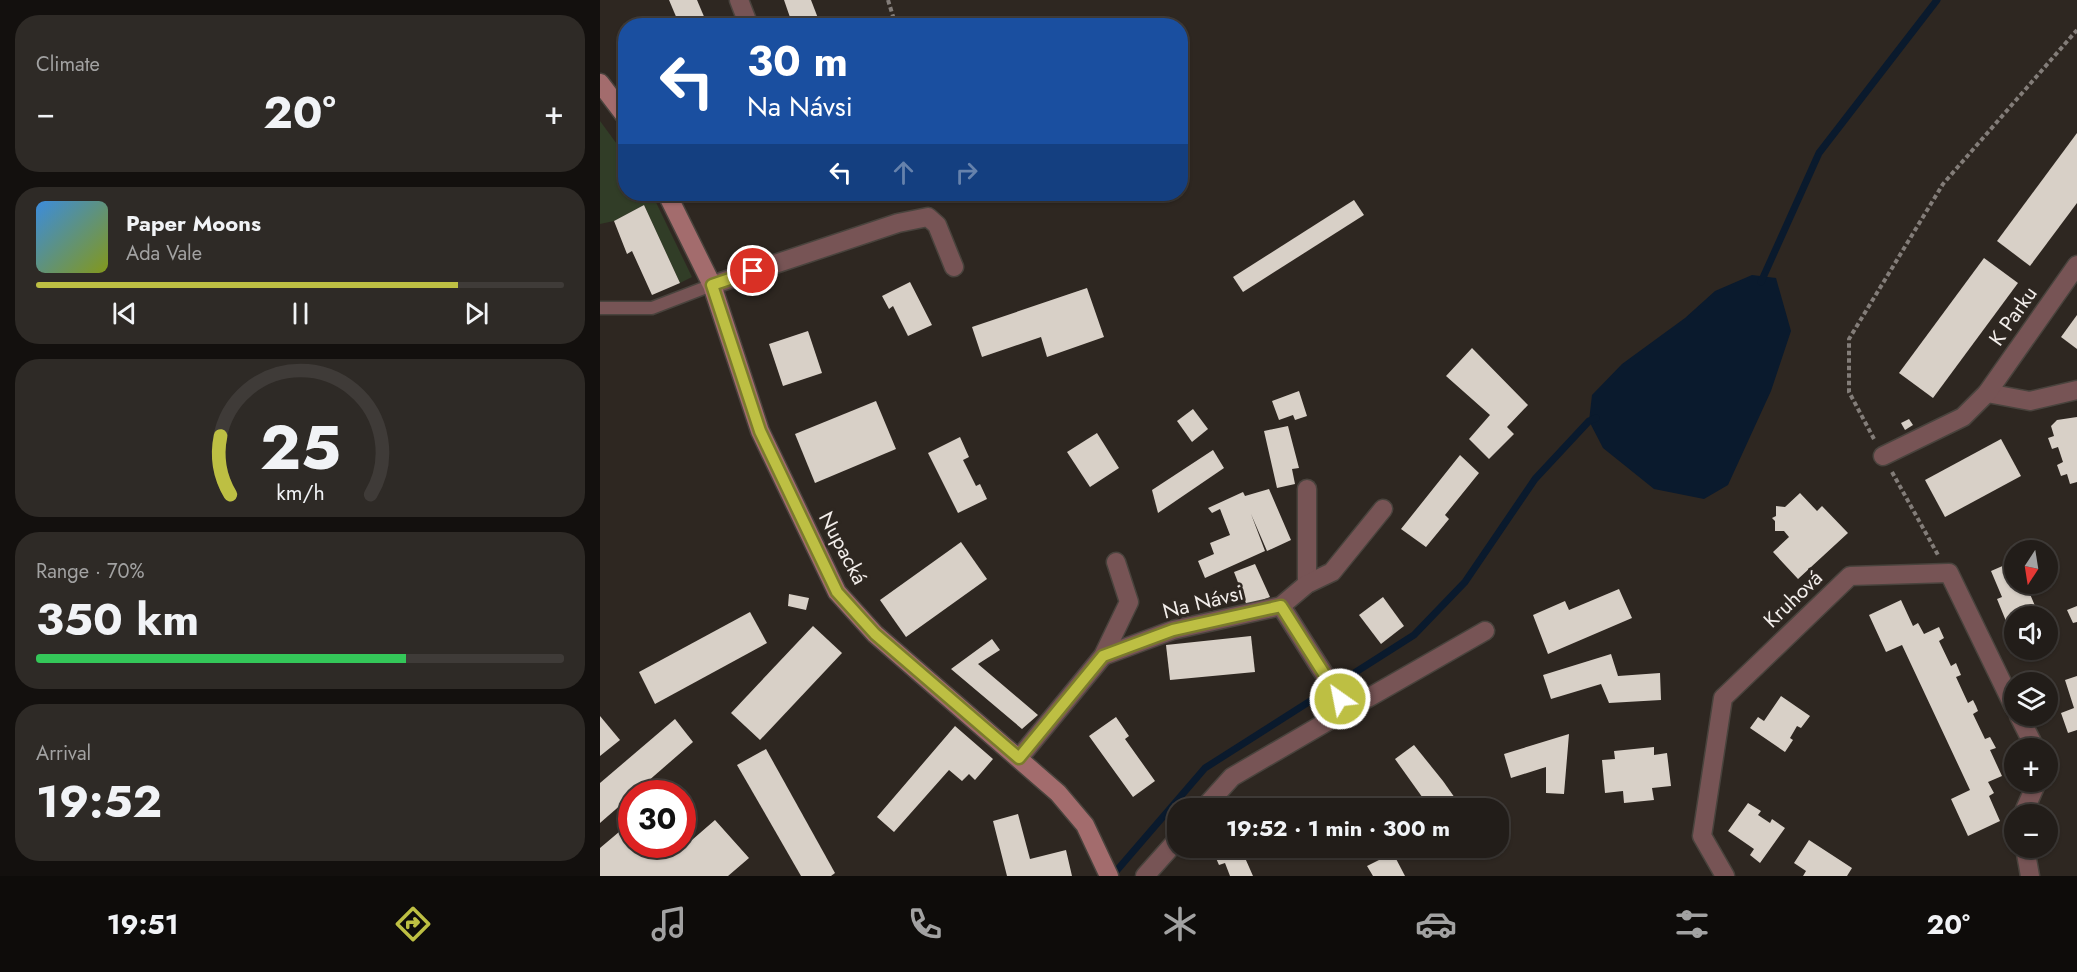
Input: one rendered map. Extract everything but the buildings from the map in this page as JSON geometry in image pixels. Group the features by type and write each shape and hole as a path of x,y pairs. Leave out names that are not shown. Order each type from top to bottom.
{"street":[{"path":"739,0 746,18"},
{"path":"600,83 618,107"},
{"name":"Nupacká","path":"671,201 712,285 760,431 837,592 875,634 1058,793 1084,825 1102,856 1109,876"},
{"path":"712,285 898,223 928,217 937,225 954,267"},
{"name":"K Parku","path":"1883,456 1963,417 1987,393 2077,265"},
{"path":"1987,393 2030,400 2077,390"},
{"path":"1307,489 1307,584"},
{"name":"Na Návsi","path":"1103,656 1173,630 1281,606 1307,584 1332,572 1383,509"},
{"name":"Na Návsi","path":"1019,758 1103,656 1129,602 1116,562"},
{"path":"1949,573 2004,686"},
{"name":"Kruhová","path":"1725,876 1702,836 1723,698 1850,576 1949,573"},
{"path":"1281,606 1344,704"},
{"path":"1214,798 1232,777 1344,704 1485,631"},
{"path":"1145,876 1167,851"},
{"path":"2027,858 2030,876"}],"lane":[{"path":"600,308 652,308 712,285"}],"path":[{"path":"888,0 894,18"},
{"path":"1949,573 1849,392 1849,339 1943,184 2077,30"}],"green space":[{"path":"600,121 618,145 618,201 655,201 692,277 680,283 644,205 614,221 600,224"}],"water":[{"path":"1752,275 1776,278 1791,331 1771,391 1728,485 1704,499 1654,489 1603,448 1589,421 1592,395 1622,364 1685,318 1715,291"}],"waterway":[{"path":"1761,282 1819,153 1937,0"},
{"path":"1112,876 1205,768 1414,635 1465,582 1535,479 1589,421 1596,418"}],"route":[{"path":"753,271 712,285 760,431 837,592 875,634 1019,758 1103,656 1173,630 1281,606 1340,699"}]}
